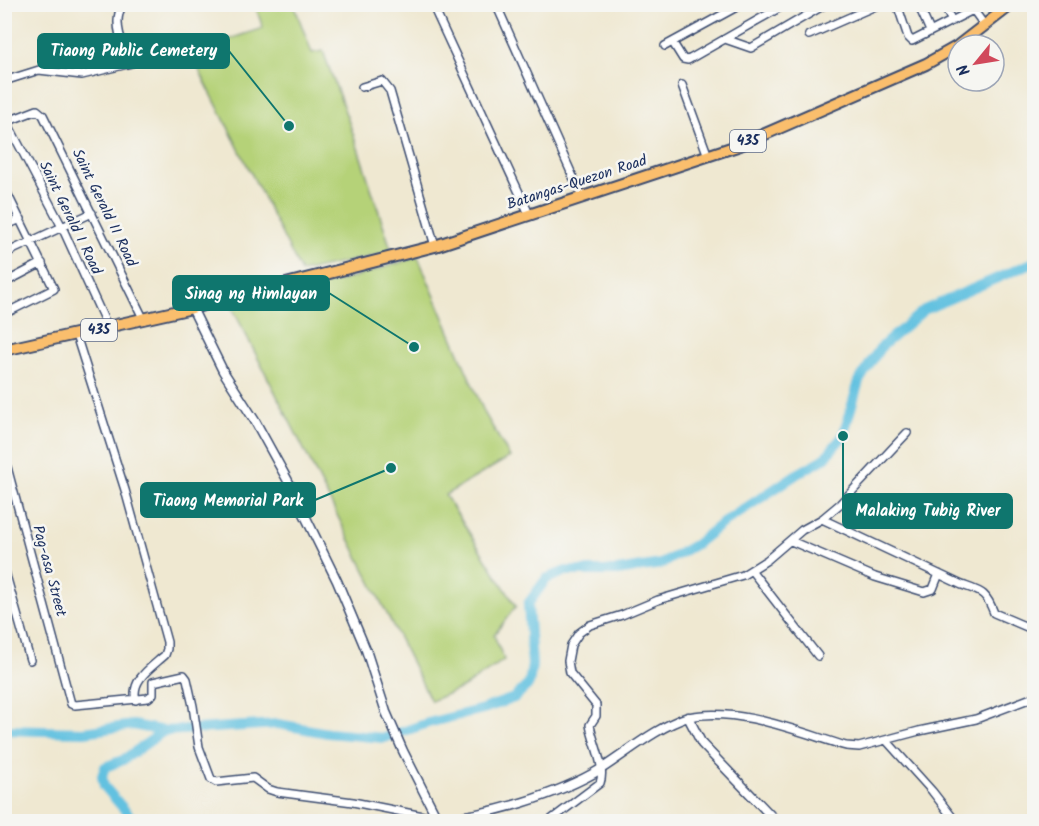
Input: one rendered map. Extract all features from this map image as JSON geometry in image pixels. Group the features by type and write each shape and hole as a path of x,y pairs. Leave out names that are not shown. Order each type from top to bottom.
{"main road":[{"name":"Batangas-Quezon Road","path":"975,33 1012,4"},
{"name":"Batangas-Quezon Road","path":"192,308 435,246 708,156 740,145 926,64 946,52"},
{"name":"435","path":"4,350 192,308"}],"street":[{"path":"4,81 39,70 82,75 132,63 120,35 118,14 123,4"},
{"path":"432,4 529,214"},
{"path":"496,4 582,197"},
{"path":"665,46 742,4"},
{"path":"674,43 685,60 786,4"},
{"path":"725,39 751,48 826,4"},
{"path":"809,35 880,4"},
{"path":"897,4 910,40 952,21 971,7 985,26"},
{"path":"918,4 930,31"},
{"path":"943,4 952,21"},
{"path":"362,87 382,81 390,91 435,246"},
{"path":"682,85 708,156"},
{"name":"Saint Gerald I Road","path":"37,110 11,120 9,126 62,228 108,328"},
{"name":"Saint Gerald II Road","path":"37,110 43,115 144,320"},
{"path":"4,187 54,289 4,314"},
{"path":"4,254 92,213"},
{"path":"4,226 21,219"},
{"path":"4,283 42,263"},
{"path":"192,308 223,370 255,421 288,481 332,571 366,651 386,712 403,751 439,820"},
{"path":"76,335 125,490 168,649 165,655 137,681 134,687 136,700 152,697 152,685 156,681 184,675 191,697 199,747 211,779 216,783 253,778 268,789 277,792 353,802 439,820 463,818 506,807 566,786 602,768 667,726 688,717 713,713 744,716 846,746 859,747 976,719 1035,697"},
{"path":"548,821 600,783 603,776 590,725 596,716 596,705 570,673 568,662 571,645 579,633 590,625 658,600 743,575 767,560 802,530 822,519 840,504 907,433"},
{"name":"Pag-asa Street","path":"4,456 71,704 136,700"},
{"path":"822,519 984,593 994,613 1035,630"},
{"path":"791,541 875,577 924,592 933,589 939,574"},
{"path":"4,568 30,660"},
{"path":"751,570 776,599 818,656"},
{"path":"688,717 702,744 777,822"},
{"path":"886,740 932,791 956,822"}],"green space":[{"path":"255,5 294,5 312,53 323,51 392,252 301,272 190,52 263,28"},
{"path":"418,257 485,414 510,457 445,495 516,606 494,635 504,660 464,687 431,701 231,305 344,280"}],"waterway":[{"path":"4,730 84,732 133,725 164,731 278,724 328,733 384,738 514,698 529,684 532,665 528,604 546,579 566,571 617,571 661,564 696,544 720,525 797,474 824,459 843,436 859,381 880,348 924,310 1034,262"},
{"path":"135,822 104,786 102,776 105,767 123,760 164,731"}],"place":[{"name":"Tiaong Public Cemetery","path":"289,126"},
{"name":"Sinag ng Himlayan","path":"414,347"},
{"name":"Malaking Tubig River","path":"843,436"},
{"name":"Tiaong Memorial Park","path":"391,468"}]}
